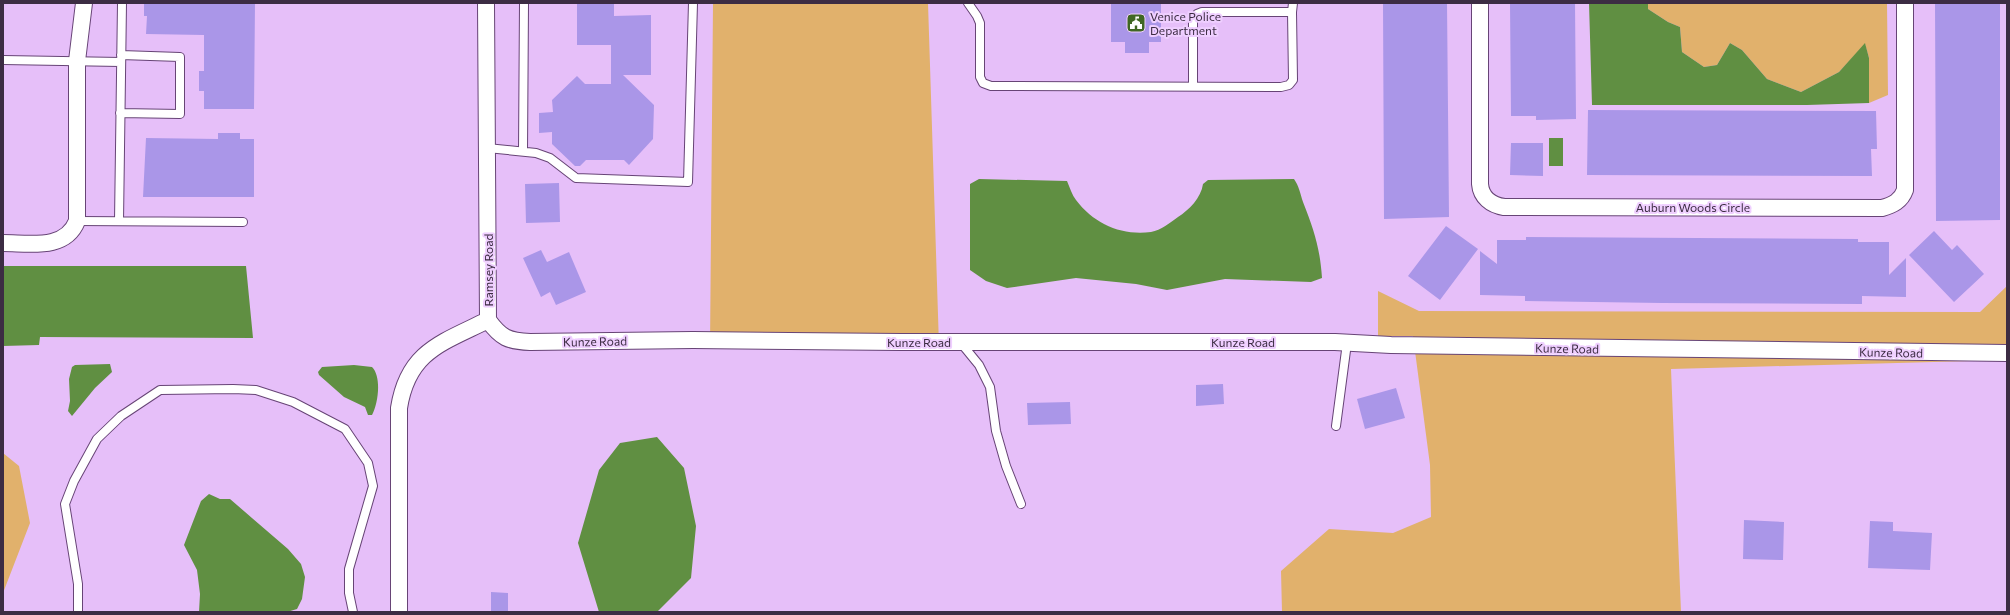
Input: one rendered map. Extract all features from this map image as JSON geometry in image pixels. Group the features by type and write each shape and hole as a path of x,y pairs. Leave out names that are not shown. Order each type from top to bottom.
{"street":[{"path":"75,3 81,24"},
{"path":"3,243 56,242 68,236 77,221 78,61 84,3"},
{"name":"Ramsey Road","path":"399,612 399,408 401,391 414,366 423,356 439,344 488,320 486,3"},
{"name":"Auburn Woods Circle","path":"1480,3 1480,184 1483,195 1494,204 1504,207 1882,208 1894,204 1902,197 1905,190 1905,3"},
{"name":"Kunze Road","path":"488,320 498,334 507,338 530,342 693,340 1347,343 1391,345 2007,353"}],"lane":[{"path":"119,221 122,3"},
{"path":"523,151 524,3"},
{"path":"487,148 536,153 550,158 576,178 688,182 693,3"},
{"path":"968,3 980,23 980,77 983,83 991,86 1281,87 1289,85 1293,80 1293,3"},
{"path":"1193,86 1193,18 1197,14 1202,12 1292,12"},
{"path":"3,60 78,61 121,58 180,57 180,114 120,113"},
{"path":"77,221 243,222"},
{"path":"961,342 979,365 990,387 996,431 1006,466 1021,504"},
{"path":"1336,426 1347,343"},
{"path":"78,612 78,584 65,504 74,481 97,439 120,416 160,390 233,389 256,390 293,402 346,429 368,463 372,486 350,569 350,593 353,612"}],"shaded area":[{"path":"713,3 928,3 939,346 710,348"},
{"path":"1589,3 1648,3 1648,9 1668,22 1680,27 1682,52 1704,67 1717,65 1730,43 1742,50 1767,79 1801,92 1839,72 1865,43 1869,58 1869,103 1807,105 1592,105"},
{"path":"1648,3 1887,3 1888,95 1869,103 1869,58 1865,44 1839,72 1801,92 1767,79 1742,50 1730,43 1717,65 1704,67 1682,52 1680,27 1668,22 1648,9"},
{"path":"1549,138 1563,138 1563,166 1549,166"},
{"path":"979,179 1067,181 1072,194 1091,216 1100,222 1119,230 1140,233 1158,230 1182,214 1194,203 1200,194 1203,184 1208,180 1294,179 1316,239 1320,257 1322,278 1311,282 1225,279 1167,290 1136,284 1076,278 1007,288 986,281 970,270 970,184"},
{"path":"3,266 246,266 253,338 40,337 39,345 3,346"},
{"path":"2007,286 2007,360 1671,369 1681,612 1282,612 1281,571 1329,529 1393,533 1431,517 1430,465 1413,336 1378,336 1378,291 1419,311 1980,312"},
{"path":"110,364 112,372 95,388 72,416 68,411 70,401 69,379 72,367 75,365"},
{"path":"354,365 372,367 375,371 378,391 376,404 372,415 368,415 365,407 344,397 319,375 318,372 322,367"},
{"path":"657,437 684,468 696,526 691,578 657,612 599,612 578,543 599,470 620,443"},
{"path":"3,453 19,466 30,523 3,593"},
{"path":"209,494 220,499 230,499 288,549 301,564 305,577 302,599 297,609 287,612 199,612 200,594 197,570 184,545 201,501"}],"building":[{"path":"144,3 255,3 254,109 204,109 204,91 199,91 199,71 204,71 204,35 146,34 147,16 144,16"},
{"path":"577,3 614,3 614,16 651,15 651,75 623,75 654,105 653,139 629,165 624,160 586,160 580,166 575,166 552,144 552,132 539,133 539,113 553,112 552,100 577,76 585,84 611,84 611,45 577,45"},
{"name":"Venice Police Department","path":"1111,3 1161,3 1161,42 1149,42 1149,53 1125,53 1125,42 1111,42"},
{"path":"1383,3 1447,3 1449,217 1384,219"},
{"path":"1510,3 1575,3 1576,119 1536,120 1536,116 1511,116"},
{"path":"1935,3 2000,3 2000,220 1936,221"},
{"path":"1588,110 1876,111 1877,149 1871,149 1872,176 1587,175"},
{"path":"218,133 240,133 240,139 254,139 254,197 143,197 146,138 218,139"},
{"path":"1511,143 1543,143 1543,176 1510,175"},
{"path":"559,183 560,222 526,223 525,184"},
{"path":"1446,226 1478,249 1440,300 1408,276"},
{"path":"1934,231 1952,250 1957,245 1984,274 1954,302 1909,255"},
{"path":"1526,237 1858,239 1858,242 1889,242 1889,275 1906,258 1906,297 1862,296 1862,304 1525,301 1525,296 1480,295 1480,251 1497,264 1497,240 1526,240"},
{"path":"541,250 547,262 569,252 586,292 556,305 550,292 541,297 523,258"},
{"path":"1223,384 1224,404 1196,406 1196,385"},
{"path":"1396,388 1405,418 1365,429 1357,399"},
{"path":"1070,402 1071,424 1028,425 1027,403"},
{"path":"1744,520 1784,522 1783,560 1743,559"},
{"path":"1870,521 1893,522 1893,531 1932,533 1930,570 1868,568"},
{"path":"491,592 508,593 508,612 491,611"}],"place":[{"name":"Venice Police Department","path":"1136,23"}]}
